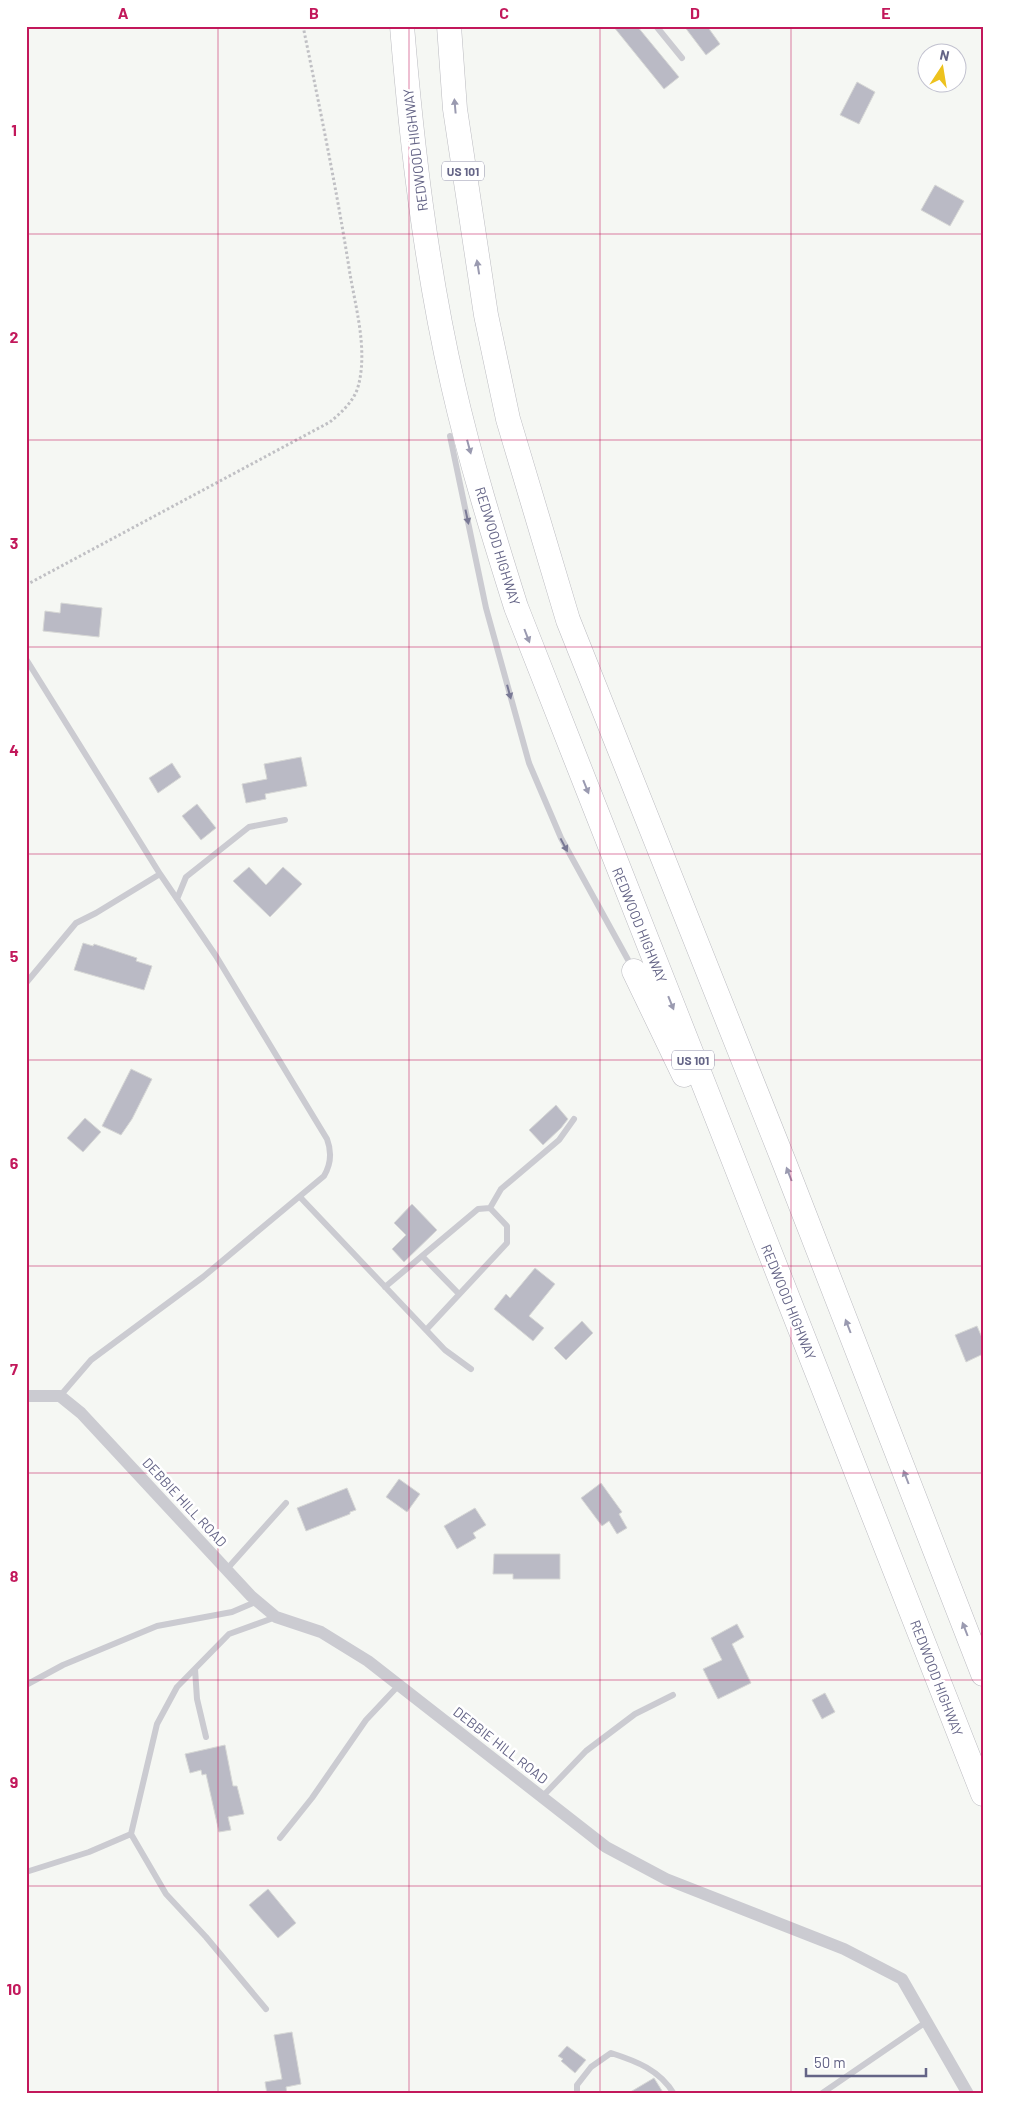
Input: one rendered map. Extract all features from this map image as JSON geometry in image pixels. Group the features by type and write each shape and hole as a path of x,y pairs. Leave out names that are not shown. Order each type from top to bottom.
{"highway":[{"name":"REDWOOD HIGHWAY","path":"402,26 409,108 422,212 453,386 487,517 516,607 983,1794"},
{"name":"US 101","path":"449,26 455,109 486,315 508,419 568,620 784,1162 983,1674"},
{"path":"439,314 450,436"},
{"path":"634,971 782,1286"}],"street":[{"path":"26,1396 60,1396"},
{"name":"DEBBIE HILL ROAD","path":"60,1396 81,1413 227,1569 276,1617 321,1632 368,1661 606,1847 666,1880 844,1949 902,1979 968,2094"}],"lane":[{"path":"656,26 682,58"},
{"path":"450,436 486,608 529,763 544,803 561,838 634,971"},
{"path":"26,659 160,874 216,956 327,1139 330,1149 329,1168 324,1176 203,1277 92,1360 60,1396"},
{"path":"177,899 186,877 249,827 285,820"},
{"path":"26,983 76,923 160,874"},
{"path":"490,1208 501,1190 559,1140 574,1120"},
{"path":"300,1197 426,1330 446,1350 471,1369"},
{"path":"385,1287 478,1209 490,1208"},
{"path":"426,1330 507,1243 507,1226 490,1208"},
{"path":"422,1256 459,1294"},
{"path":"227,1569 286,1503"},
{"path":"26,1685 63,1665 157,1626 232,1612 258,1601"},
{"path":"266,2009 206,1937 166,1894 131,1834 157,1724 177,1687 229,1634 276,1617"},
{"path":"195,1669 197,1699 206,1737"},
{"path":"280,1838 312,1798 366,1720 398,1685"},
{"path":"542,1797 586,1751 635,1714 673,1695"},
{"path":"26,1872 89,1852 131,1834"},
{"path":"821,2094 926,2022"},
{"path":"577,2094 577,2084 591,2067 611,2053 640,2062 668,2082 674,2094"}],"path":[{"path":"26,585 330,422 345,409 358,388 361,368 360,337 335,180 303,26"}],"building":[{"path":"613,26 637,26 679,77 664,89"},
{"path":"684,26 707,26 720,44 706,55"},
{"path":"857,82 875,92 859,124 840,115"},
{"path":"935,185 964,201 950,226 921,210"},
{"path":"61,603 102,608 99,637 43,631 45,611 60,613"},
{"path":"301,757 307,786 265,794 266,799 246,803 242,784 267,779 264,764"},
{"path":"172,763 181,777 158,793 149,778"},
{"path":"197,804 216,828 201,840 182,816"},
{"path":"249,867 266,885 283,867 302,884 270,917 233,881"},
{"path":"83,943 93,946 94,944 137,958 136,961 152,966 144,990 74,970"},
{"path":"131,1069 152,1079 132,1119 121,1135 102,1126"},
{"path":"556,1105 568,1119 543,1145 529,1130"},
{"path":"85,1118 101,1132 83,1152 67,1138"},
{"path":"412,1204 437,1230 404,1262 392,1249 406,1235 394,1223"},
{"path":"535,1268 555,1284 529,1316 544,1328 533,1341 494,1309 506,1294 510,1298"},
{"path":"582,1321 593,1333 566,1360 554,1348"},
{"path":"977,1326 983,1340 983,1354 966,1362 955,1335"},
{"path":"399,1479 420,1494 407,1512 386,1497"},
{"path":"601,1483 622,1512 619,1514 627,1528 617,1534 609,1521 602,1526 581,1498"},
{"path":"347,1488 356,1510 306,1531 297,1508"},
{"path":"475,1508 486,1525 473,1533 476,1538 457,1549 444,1526"},
{"path":"494,1554 560,1554 560,1579 513,1579 513,1574 493,1574"},
{"path":"737,1624 744,1637 732,1644 751,1683 718,1699 703,1669 722,1660 711,1638"},
{"path":"825,1693 835,1712 822,1719 812,1700"},
{"path":"225,1745 233,1786 237,1786 244,1814 228,1817 231,1830 219,1832 206,1774 202,1775 201,1770 190,1773 185,1754"},
{"path":"268,1889 296,1923 278,1938 249,1905"},
{"path":"292,2032 301,2084 286,2087 287,2094 267,2094 265,2082 282,2079 274,2035"},
{"path":"567,2046 586,2060 575,2073 558,2056"},
{"path":"654,2078 664,2094 627,2094"}]}
